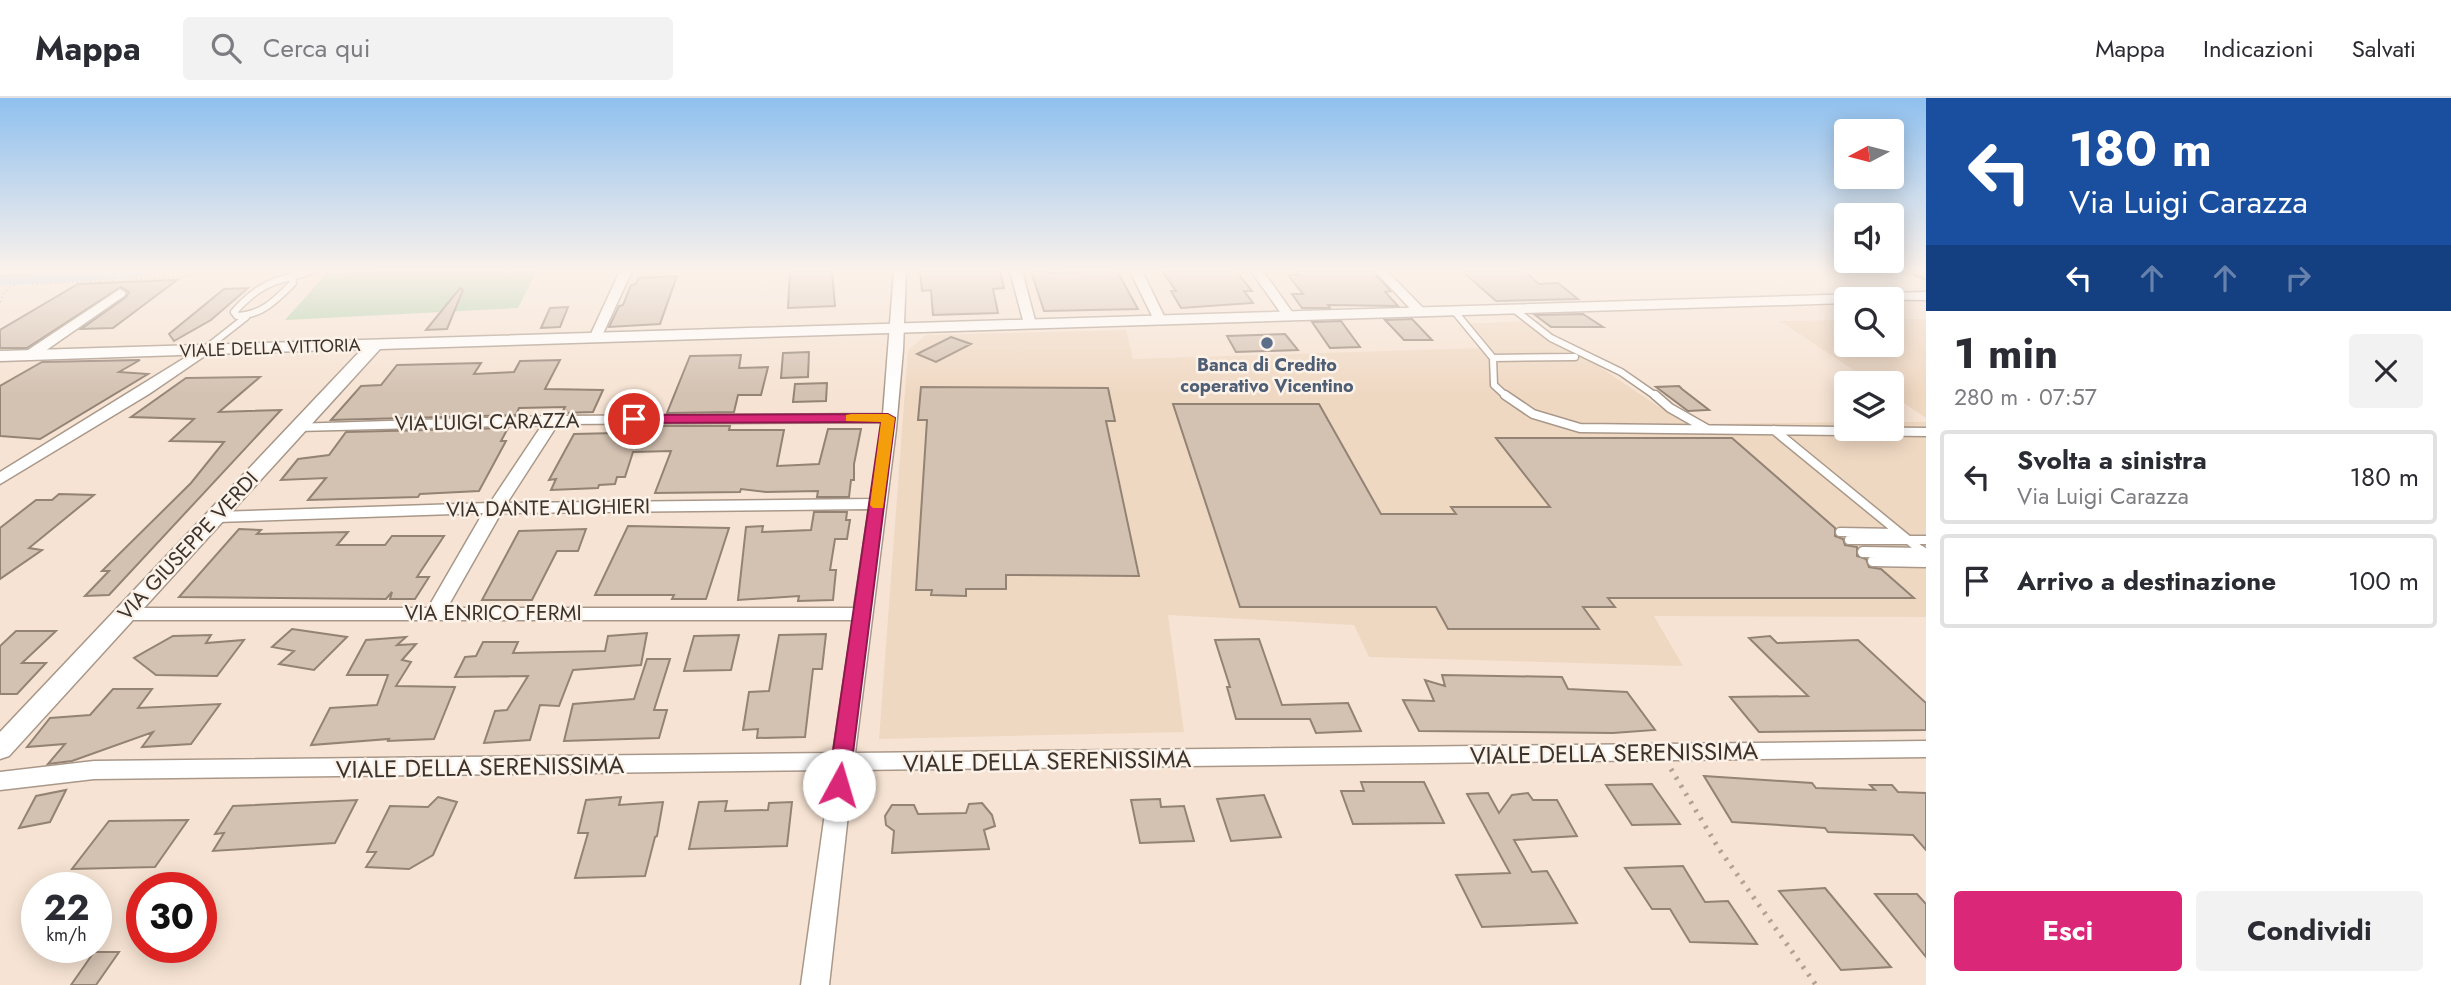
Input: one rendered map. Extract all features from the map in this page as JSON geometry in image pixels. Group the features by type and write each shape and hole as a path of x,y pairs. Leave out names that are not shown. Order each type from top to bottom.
{"street":[{"path":"30,355 92,312"},
{"path":"595,338 607,312"},
{"path":"816,985 841,763 878,504 899,312"},
{"path":"1027,312 1030,324"},
{"path":"1156,312 1160,320"},
{"path":"1286,312 1289,316"},
{"name":"VIALE DELLA VITTORIA","path":"0,356 1442,312"},
{"name":"VIA GIUSEPPE VERDI","path":"0,748 376,344"},
{"path":"0,479 144,391 204,350"},
{"name":"VIA LUIGI CARAZZA","path":"296,427 553,420 888,418"},
{"path":"435,613 495,508 553,420"},
{"name":"VIA DANTE ALIGHIERI","path":"217,517 495,508 878,504"},
{"name":"VIA ENRICO FERMI","path":"124,614 863,614"},
{"name":"VIALE DELLA SERENISSIMA","path":"0,781 94,770 1926,749"}],"lane":[{"path":"235,312 237,316 246,317"},
{"path":"204,350 246,317 259,312"},
{"path":"1455,312 1493,358 1494,385 1523,410 1550,422 1580,428 1926,432"},
{"path":"1518,312 1551,338 1645,386 1670,408 1708,430"},
{"path":"1493,358 1575,357"},
{"path":"1774,430 1917,550"},
{"path":"1858,549 1917,550 1926,540"},
{"path":"1858,549 1917,550"},
{"path":"1858,549 1917,550"}],"path":[{"path":"1662,752 1719,849 1816,985"}],"shaded area":[{"path":"1904,319 1926,319 1926,418 1904,403 1904,371 1855,371 1834,357 1904,357"},
{"path":"1834,320 1834,357 1780,321"},
{"path":"1532,321 1665,411 1692,424 1834,422 1834,441 1904,441 1904,422 1926,422 1926,617 1654,616 1683,666 1369,657 1354,625 1168,615 1184,732 879,739 908,350 926,335 1126,330 1133,359 1480,348 1461,324"}],"green space":[{"path":"292,312 433,312 285,320"}],"building":[{"path":"30,312 82,312 27,348 0,348 0,330"},
{"path":"104,312 134,312 113,328 81,329"},
{"path":"195,312 220,312 174,341 169,334"},
{"path":"440,312 454,312 447,329 426,330"},
{"path":"548,312 566,312 560,327 541,328"},
{"path":"616,312 664,312 660,324 609,327"},
{"path":"933,312 998,313 933,315"},
{"path":"1583,314 1603,327 1551,327 1535,315"},
{"path":"1412,319 1432,340 1404,340 1385,320"},
{"path":"1341,321 1360,347 1330,348 1312,322"},
{"name":"Banca di Credito coperativo Vicentino","path":"1285,334 1298,350 1236,352 1227,336"},
{"path":"951,337 971,344 936,362 917,354"},
{"path":"809,352 808,377 781,378 783,353"},
{"path":"741,355 739,368 768,367 761,395 738,395 734,412 667,413 690,356"},
{"path":"140,360 119,372 148,374 40,439 0,436 0,386 42,362"},
{"path":"560,360 545,389 603,390 593,412 562,413 565,407 519,408 516,415 331,420 361,386 381,385 397,365 481,363 474,374 514,372 520,361"},
{"path":"260,377 219,412 281,410 109,595 85,596 109,571 102,571 191,483 224,442 170,441 194,419 131,417 186,378"},
{"path":"827,383 826,401 793,402 795,384"},
{"path":"1679,386 1709,410 1688,411 1656,387"},
{"path":"921,387 1108,388 1115,421 1106,421 1139,576 1006,575 1006,589 966,589 966,596 931,595 932,590 916,590 927,420 918,420"},
{"path":"1173,404 1319,404 1381,514 1456,514 1451,507 1550,507 1496,438 1732,438 1835,528 1835,536 1843,539 1845,545 1857,547 1857,556 1866,559 1869,567 1881,569 1914,598 1608,598 1615,607 1583,607 1599,629 1448,629 1436,607 1240,607"},
{"path":"662,426 730,426 729,430 784,430 777,466 819,464 828,429 861,429 849,497 817,497 818,491 766,492 741,489 740,492 655,493 671,451 633,452 625,477 617,477 615,484 599,485 598,488 551,490 556,479 549,480 574,434 659,432"},
{"path":"508,428 501,441 506,441 479,491 420,494 418,497 308,500 326,478 281,480 298,459 329,455 346,432"},
{"path":"59,494 94,495 29,548 42,550 0,579 0,528 36,500 52,500"},
{"path":"814,512 847,512 846,520 850,520 847,539 835,539 830,570 836,570 833,600 798,601 799,596 738,600 746,527 763,526 762,532 811,530"},
{"path":"628,526 729,528 706,599 672,599 674,595 595,595"},
{"path":"239,529 261,530 257,534 348,532 337,545 385,545 392,536 444,536 417,577 429,577 415,599 390,599 392,592 386,599 179,597"},
{"path":"586,529 578,551 557,551 532,600 482,600 519,531"},
{"path":"292,629 347,637 314,670 279,664 294,651 272,647"},
{"path":"16,631 56,631 22,663 46,663 17,694 0,694 0,646"},
{"path":"647,633 641,665 573,670 559,706 540,705 530,740 484,743 495,711 507,710 528,676 455,677 465,657 476,656 483,642 518,642 513,653 605,651 608,636"},
{"path":"826,634 822,669 813,669 805,737 757,738 758,729 743,730 749,692 769,691 779,635"},
{"path":"211,635 206,643 244,640 217,676 156,675 134,658 173,636"},
{"path":"739,635 731,670 684,671 694,636"},
{"path":"1770,636 1777,643 1858,640 1926,703 1926,730 1759,732 1730,697 1808,696 1749,638"},
{"path":"406,637 397,645 416,644 402,660 411,662 396,686 455,687 434,739 388,741 389,739 311,745 330,708 377,705 388,675 347,675 366,640"},
{"path":"1259,639 1282,705 1348,703 1361,731 1316,733 1310,719 1236,719 1227,687 1230,687 1215,640"},
{"path":"647,659 670,659 654,710 667,710 659,738 564,741 573,704 634,699"},
{"path":"1442,675 1562,677 1568,689 1627,692 1655,730 1613,733 1419,731 1403,700 1434,701 1425,680 1445,686"},
{"path":"113,689 152,689 138,708 220,704 191,744 142,747 153,732 72,761 48,764 65,744 27,747 50,718 90,715"},
{"path":"1704,776 1812,783 1816,788 1875,790 1870,785 1892,785 1898,792 1926,793 1926,850 1913,835 1828,832 1825,828 1732,822"},
{"path":"1361,782 1424,782 1444,823 1353,824 1341,791 1364,791"},
{"path":"1652,784 1680,824 1632,825 1606,785"},
{"path":"66,790 50,822 19,828 36,796"},
{"path":"1488,793 1499,813 1512,795 1528,793 1533,800 1557,800 1577,836 1514,840 1532,872 1547,871 1577,923 1482,927 1456,875 1510,873 1467,794"},
{"path":"1264,795 1281,837 1231,841 1217,799"},
{"path":"438,797 457,802 433,855 409,869 366,867 376,852 367,852 390,806 428,807"},
{"path":"621,797 619,805 663,802 657,836 645,876 575,878 588,833 578,833 586,800"},
{"path":"1160,799 1161,807 1184,806 1194,841 1140,843 1131,800"},
{"path":"357,800 335,843 213,851 224,833 215,834 233,806"},
{"path":"727,801 725,811 768,810 769,803 792,802 787,846 689,849 699,802"},
{"path":"982,803 992,815 995,826 984,830 989,849 892,853 894,831 886,825 885,816 892,805 914,805 918,814 966,813 969,804"},
{"path":"188,820 155,867 72,869 109,821"},
{"path":"1683,866 1705,902 1728,901 1757,944 1690,942 1670,909 1652,909 1625,868"},
{"path":"1825,888 1891,967 1841,970 1779,891"},
{"path":"1875,894 1917,894 1926,904 1926,957"},
{"path":"112,952 119,952 112,962"},
{"path":"86,963 111,963 96,985 71,985"}],"slow traffic":[{"path":"851,418 888,418 878,505"}],"place":[{"name":"Banca di Credito coperativo Vicentino","path":"1267,343"}],"route":[{"path":"634,419 888,418 839,785"}]}
